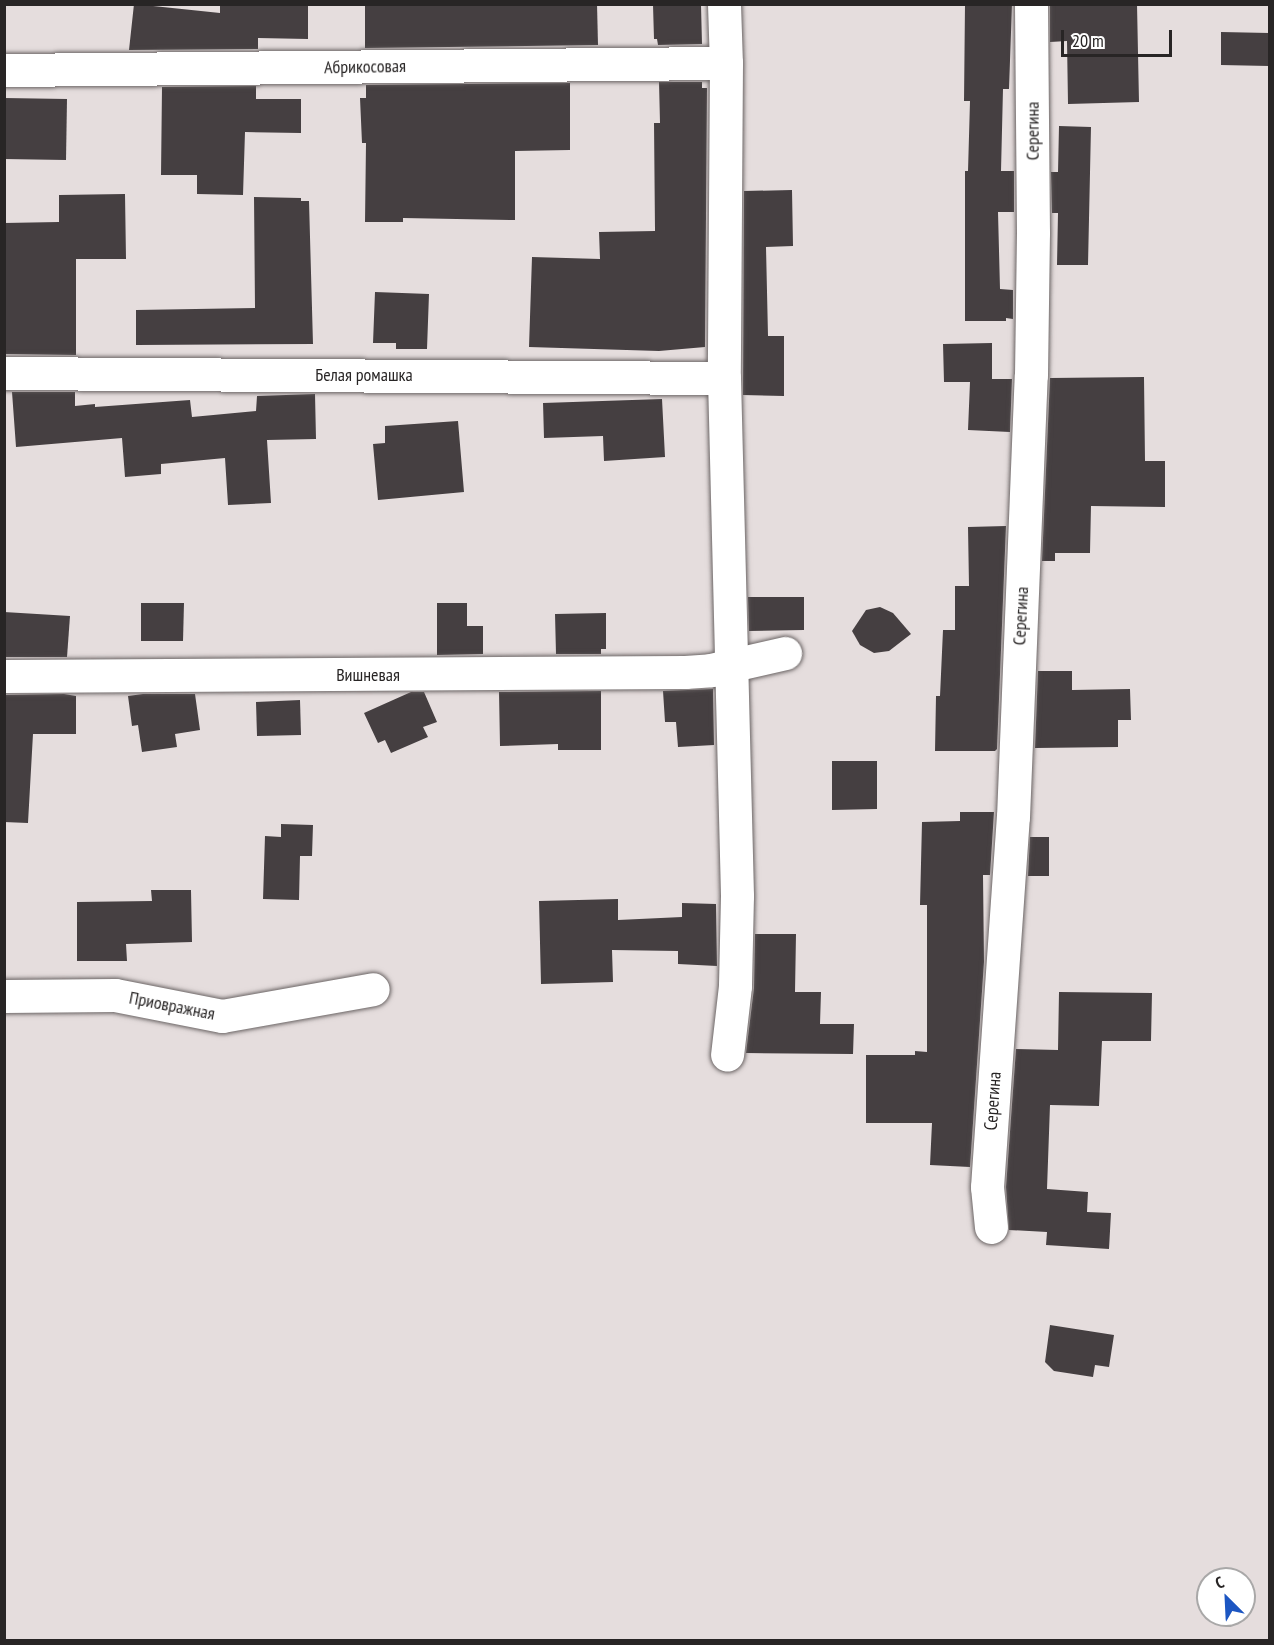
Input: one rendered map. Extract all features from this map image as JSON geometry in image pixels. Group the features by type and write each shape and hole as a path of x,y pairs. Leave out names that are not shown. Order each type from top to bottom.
{"street":[{"path":"723,4 726,63 724,378 737,896 735,986 727,1055"},
{"name":"Серегина","path":"991,1227 987,1187 1012,817 1031,375 1033,233 1031,4"},
{"name":"Абрикосовая","path":"4,70 726,63"},
{"name":"Белая ромашка","path":"4,373 724,378"},
{"name":"Вишневая","path":"4,676 685,672 730,666 785,653"},
{"name":"Приовражная","path":"4,996 115,995 222,1016 373,989"}],"building":[{"path":"134,4 220,13 220,4 308,4 308,39 258,38 258,49 129,50"},
{"path":"365,4 597,4 598,45 365,48"},
{"path":"965,4 1012,4 1009,89 1003,89 1001,171 1014,171 1014,212 998,212 1000,289 1013,290 1013,319 1006,318 1006,321 965,321 965,171 968,171 970,101 964,101"},
{"path":"1050,4 1137,4 1139,102 1068,104 1067,41 1050,42"},
{"path":"653,5 701,5 702,44 658,45 657,39 654,39"},
{"path":"1221,32 1269,33 1269,66 1221,65"},
{"path":"659,82 702,82 702,88 707,88 705,347 659,351 529,347 532,257 600,259 599,232 655,231 654,123 660,123"},
{"path":"570,83 570,150 515,151 515,220 403,218 403,222 365,222 366,143 362,143 360,98 366,98 366,85"},
{"path":"256,86 256,99 301,99 301,133 245,132 243,195 197,194 197,175 161,175 162,87"},
{"path":"4,98 67,99 66,160 4,159"},
{"path":"1059,126 1091,127 1088,265 1057,265 1058,213 1052,213 1051,172 1058,172"},
{"path":"792,190 793,246 766,247 768,336 784,336 784,396 743,395 744,191"},
{"path":"125,194 126,259 76,259 76,355 4,354 4,223 59,222 59,195"},
{"path":"254,197 301,198 301,201 309,201 313,344 136,345 136,310 255,308"},
{"path":"375,292 429,294 427,349 396,349 396,343 373,343"},
{"path":"992,343 992,379 1012,379 1010,432 968,430 970,382 944,382 943,344"},
{"path":"1144,377 1145,461 1165,461 1165,507 1091,506 1090,553 1055,553 1055,561 1042,561 1050,378"},
{"path":"12,392 75,392 75,406 95,404 95,407 190,400 192,417 256,411 257,396 315,394 316,439 267,440 271,503 228,505 225,458 161,464 161,474 125,477 122,438 16,447"},
{"path":"662,399 665,457 604,461 603,436 544,438 543,403"},
{"path":"458,421 464,492 378,500 373,444 385,443 385,426"},
{"path":"1006,526 997,749 995,751 935,751 936,696 940,696 943,630 955,630 955,586 969,586 968,527"},
{"path":"748,597 804,597 804,630 749,631"},
{"path":"141,603 184,603 183,641 141,641"},
{"path":"437,603 467,603 467,626 483,626 483,654 437,655"},
{"path":"880,607 893,613 911,634 889,651 874,653 860,645 852,631 866,610"},
{"path":"4,612 70,616 67,657 4,657"},
{"path":"606,613 606,649 601,649 601,654 556,654 555,614"},
{"path":"1038,671 1072,671 1072,690 1130,689 1131,720 1118,720 1118,747 1035,748"},
{"path":"713,689 714,745 678,747 676,722 665,722 663,691"},
{"path":"601,691 601,750 558,750 558,744 500,746 499,692"},
{"path":"411,692 424,692 437,722 423,727 428,737 391,753 385,740 378,743 364,713"},
{"path":"64,694 76,696 76,734 33,734 28,823 4,822 4,695"},
{"path":"195,694 200,730 175,734 177,747 142,752 138,725 132,726 128,696"},
{"path":"300,700 301,735 257,736 256,702"},
{"path":"832,761 877,761 877,809 832,810"},
{"path":"960,812 994,812 990,875 983,875 984,962 970,1167 930,1165 932,1123 866,1123 866,1055 915,1055 915,1051 927,1052 927,905 920,905 922,822 960,821"},
{"path":"281,824 313,825 312,856 300,856 299,900 263,899 265,836 281,837"},
{"path":"1030,837 1049,837 1049,876 1028,876"},
{"path":"151,890 191,890 192,942 126,944 127,961 77,961 77,902 152,901"},
{"path":"618,899 618,920 682,917 682,903 716,904 717,966 678,964 678,951 612,950 613,982 541,984 539,901"},
{"path":"755,934 796,934 795,992 821,992 820,1024 854,1024 853,1054 746,1053 754,988"},
{"path":"1059,992 1152,993 1151,1041 1102,1041 1099,1106 1050,1105 1047,1189 1088,1192 1087,1212 1111,1213 1109,1249 1046,1245 1047,1232 1009,1230 1006,1187 1016,1049 1058,1050"},
{"path":"1050,1325 1114,1335 1109,1367 1095,1365 1093,1377 1054,1371 1045,1362"}]}
